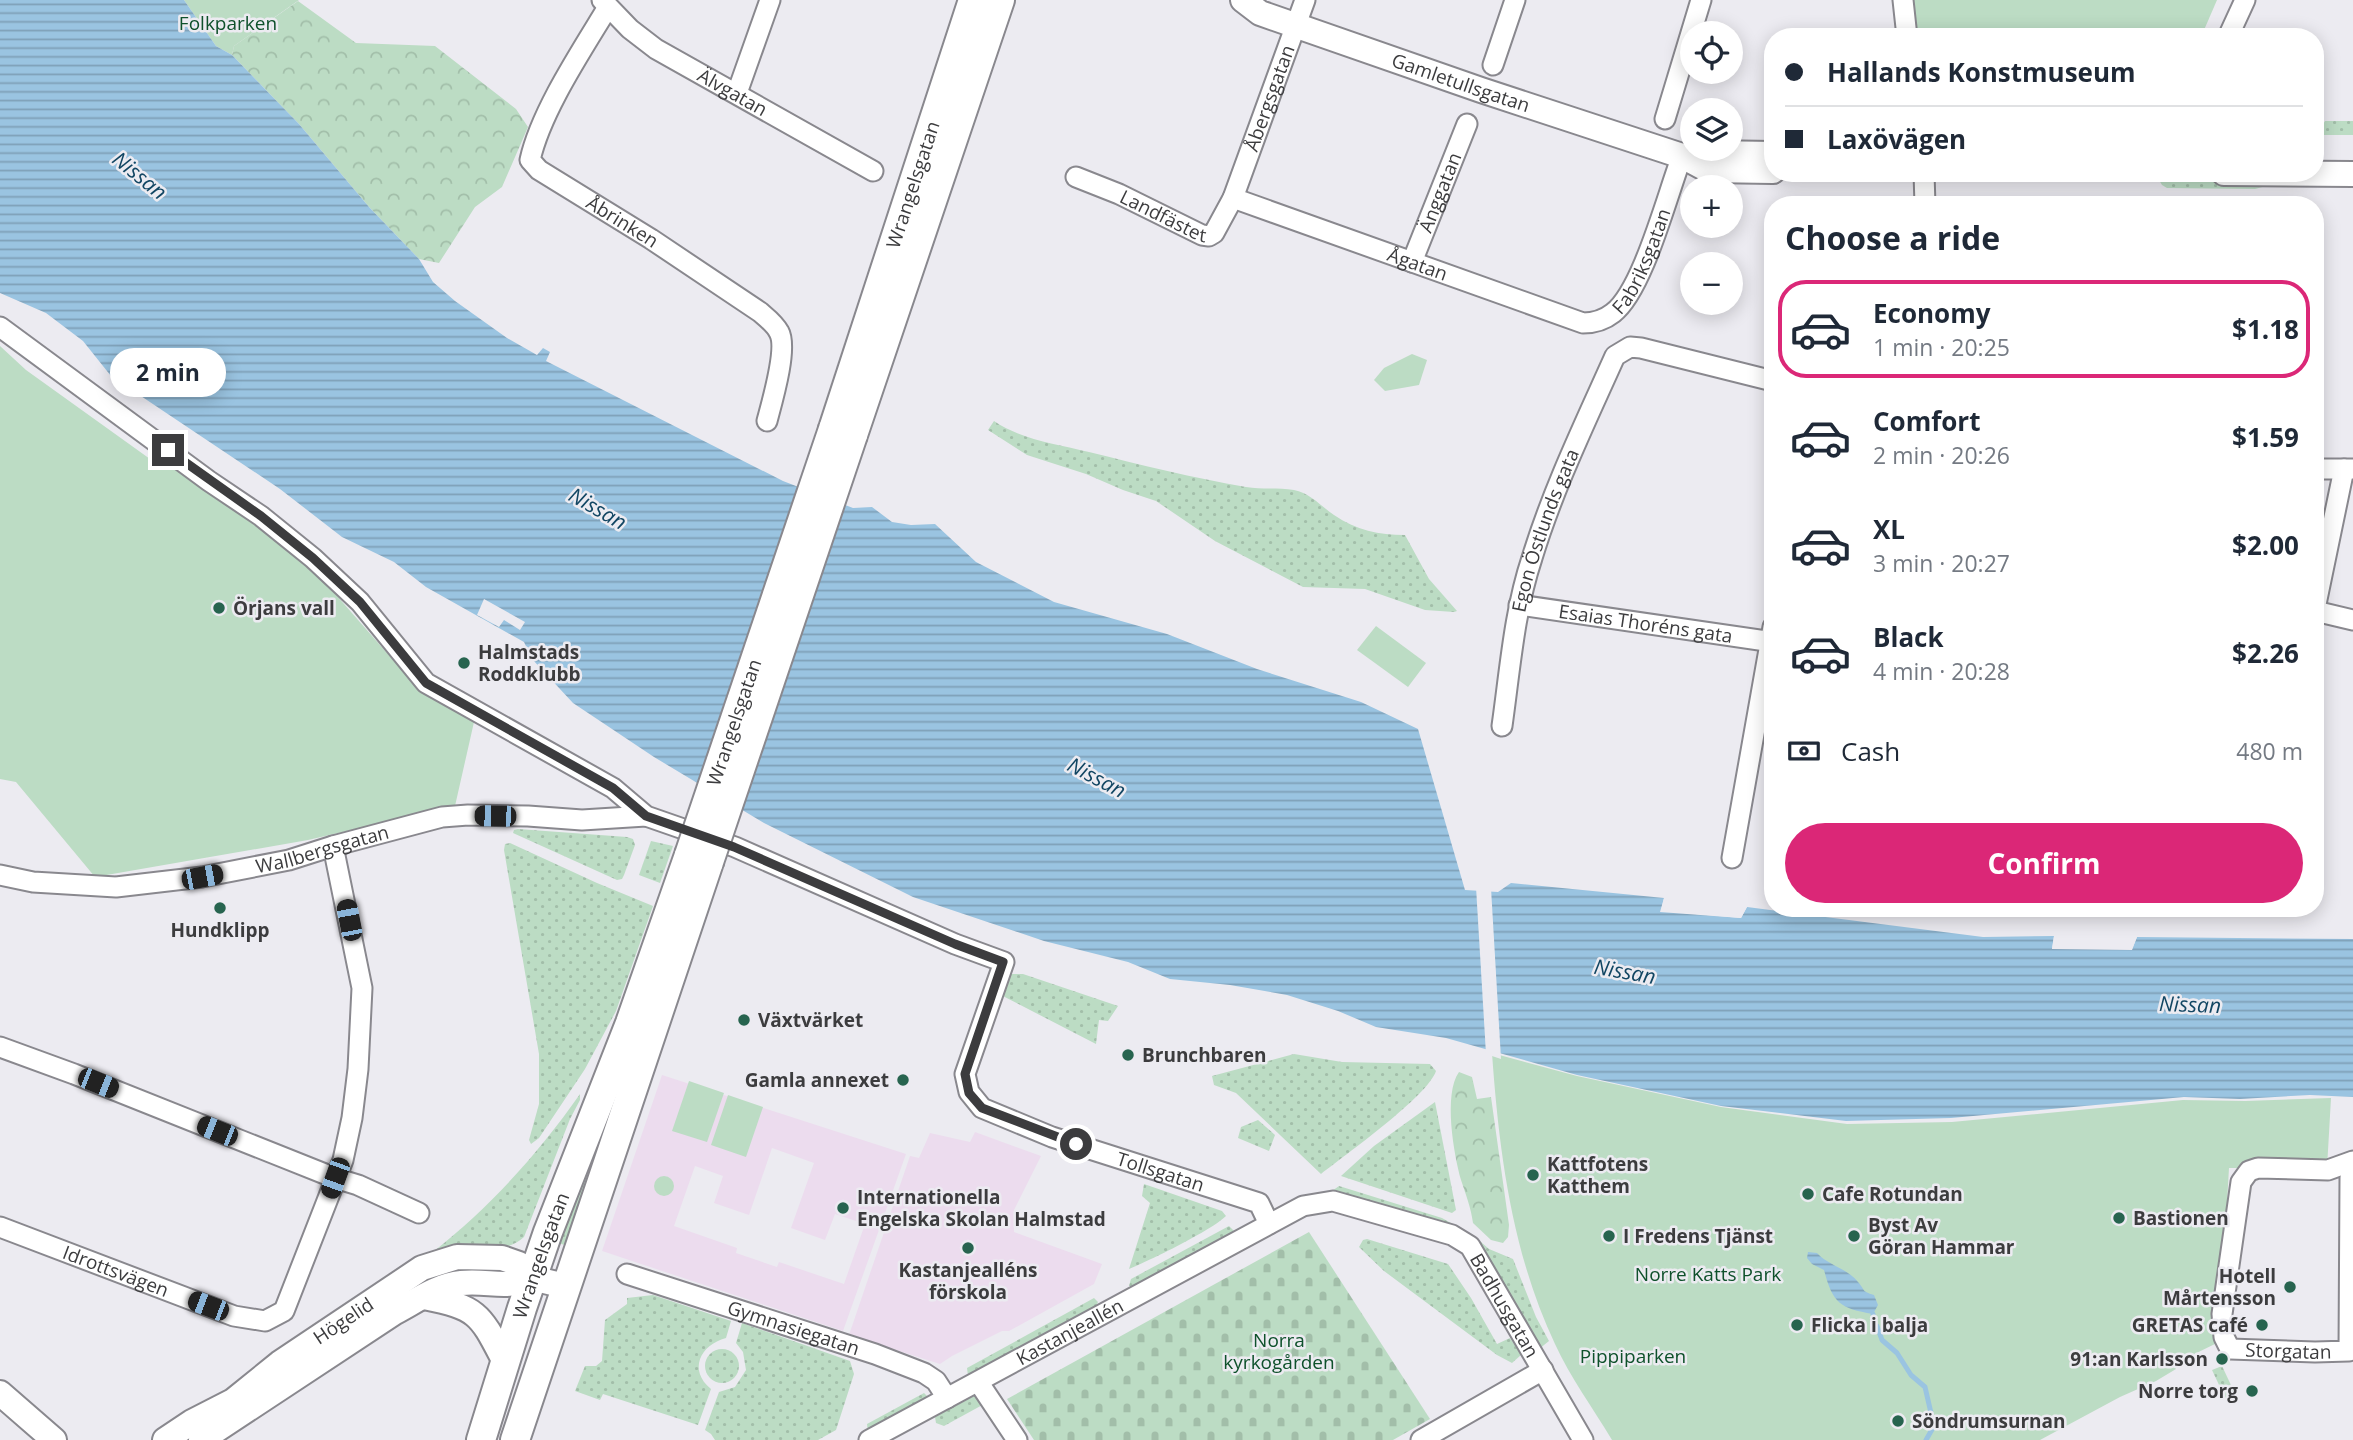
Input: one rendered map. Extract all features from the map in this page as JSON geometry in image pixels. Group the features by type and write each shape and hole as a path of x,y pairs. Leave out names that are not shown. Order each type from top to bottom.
{"main road":[{"name":"Wrangelsgatan","path":"843,432 973,0"},
{"name":"Wrangelsgatan","path":"514,1440 699,859 843,432 1000,0"},
{"name":"Wrangelsgatan","path":"481,1440 548,1231 630,1023 699,859"}],"street":[{"path":"737,93 770,0"},
{"name":"Gamletullsgatan","path":"1243,0 1260,13 1296,26 1680,155"},
{"name":"Åbergsgatan","path":"1233,198 1305,0"},
{"path":"1493,65 1515,0"},
{"path":"1665,119 1701,0"},
{"path":"2232,28 2245,0"},
{"path":"1899,1 1906,28"},
{"name":"Älvgatan","path":"605,4 630,29 656,49 873,171"},
{"name":"Åbrinken","path":"605,4 534,143 530,160 540,170 651,239 760,312 773,324 781,335 782,344 767,421"},
{"name":"Änggatan","path":"1412,262 1468,124"},
{"name":"Gamletullsgatan","path":"1743,154 1764,154"},
{"path":"2324,158 2353,158"},
{"name":"Fabriksgatan","path":"1602,320 1622,304 1637,281 1680,161"},
{"name":"Gamletullsgatan","path":"1691,161 1708,170 1764,171"},
{"path":"2324,174 2353,174"},
{"name":"Landfästet","path":"1076,177 1209,236 1219,227 1233,198"},
{"name":"Ågatan","path":"1233,198 1583,323 1602,320"},
{"path":"0,327 209,481 261,516 313,558 360,602 426,683 613,788 646,816"},
{"name":"Egon Östlunds gata","path":"1502,726 1519,605 1531,558 1563,472 1615,356 1626,349 1641,348 1764,380"},
{"path":"2324,470 2349,469 2324,573"},
{"name":"Esaias Thoréns gata","path":"1519,605 1764,636"},
{"path":"2324,613 2353,621"},
{"path":"1732,858 1764,677"},
{"name":"Wallbergsgatan","path":"0,875 33,882 116,887 202,877 277,863 442,817 528,816 582,820 646,816"},
{"name":"Tollsgatan","path":"646,816 734,847 955,944 1003,962 965,1074 969,1093 982,1108 1052,1137 1259,1203 1269,1224"},
{"path":"333,846 362,988 358,1069 352,1118 343,1160 335,1178"},
{"path":"0,1047 358,1185 419,1213"},
{"name":"Storgatan","path":"2353,1164 2350,1178 2349,1351 2230,1349 2224,1337 2222,1314 2241,1182 2249,1171 2258,1168 2328,1170 2353,1164"},
{"name":"Idrottsvägen","path":"0,1227 256,1321 274,1318 284,1311 335,1178"},
{"name":"Badhusgatan","path":"1269,1224 1303,1206 1333,1201 1451,1235 1470,1246 1583,1440"},
{"name":"Kastanjeallén","path":"869,1440 979,1383 1269,1224"},
{"name":"Högelid","path":"165,1440 192,1422 233,1401 280,1363 422,1268 457,1257 502,1258 519,1264 533,1278 565,1286"},
{"name":"Gymnasiegatan","path":"627,1274 875,1354 924,1373 936,1381 947,1398"},
{"name":"Högelid","path":"201,1440 386,1318 424,1297 460,1283 518,1284 533,1278"},
{"path":"424,1297 448,1301 469,1309 481,1319 505,1362"},
{"path":"1421,1440 1542,1370"},
{"path":"979,1383 1017,1440"},
{"path":"0,1393 54,1440"}],"shaded area":[{"name":"Internationella Engelska Skolan Halmstad","path":"662,1075 906,1154 843,1331 602,1251","holes":["772,1148 814,1163 791,1228 825,1240 835,1214 865,1224 844,1284 779,1262 777,1267 736,1253 737,1248 674,1226 695,1166 723,1176 714,1203 749,1215"]},
{"name":"Kastanjealléns förskola","path":"975,1132 1041,1156 1014,1210 1014,1232 1102,1264 1094,1284 1009,1331 1002,1331 940,1364 849,1335 910,1156 919,1158 930,1133 970,1142"}],"green space":[{"name":"Folkparken","path":"184,0 299,0 234,46 232,55 216,46"},
{"path":"1912,0 2217,0 2205,28 1917,28"},
{"path":"298,1 356,43 435,46 516,109 528,127 502,187 475,207 439,263 419,259 369,207 299,124 232,55 234,46"},
{"path":"2353,121 2353,135 2324,135 2324,123"},
{"path":"2160,182 2249,182 2270,185 2255,189 2167,188"},
{"name":"Örjans vall","path":"0,346 26,370 157,464 175,464 269,531 323,580 401,669 425,692 474,722 455,806 308,840 95,877 16,782 0,779"},
{"path":"1412,354 1427,360 1419,385 1385,391 1374,380 1384,368"},
{"path":"994,421 1016,433 1040,441 1168,471 1246,487 1300,492 1359,528 1377,533 1405,535 1429,579 1457,611 1425,610 1365,589 1303,587 1215,541 1156,501 1027,455 988,430"},
{"path":"1376,626 1426,663 1408,687 1357,650"},
{"path":"518,829 627,837 633,839 635,845 622,879 617,880 513,833"},
{"path":"651,841 673,846 660,883 639,875"},
{"path":"510,843 653,906 616,1011 585,1069 539,1138 531,1144 529,1140 539,1104 539,1054 504,850 505,844"},
{"path":"1010,974 1023,974 1118,1006 1108,1021 1099,1020 1096,1044 997,993 1003,978"},
{"path":"650,994 568,1246 555,1242"},
{"name":"Norre Katts Park","path":"1492,1053 1577,1076 1721,1107 1847,1124 1952,1122 2183,1100 2331,1098 2327,1168 2229,1168 2219,1342 2174,1364 2176,1369 2156,1381 2040,1440 1612,1440 1561,1356 1528,1274 1510,1202"},
{"path":"1294,1054 1342,1062 1430,1064 1436,1071 1430,1082 1402,1110 1321,1174 1236,1093 1214,1085 1212,1076"},
{"path":"1459,1072 1472,1077 1477,1099 1491,1097 1509,1225 1508,1237 1503,1243 1491,1240 1473,1223 1461,1180 1451,1125 1452,1095"},
{"path":"689,1081 724,1093 707,1142 672,1131"},
{"path":"580,1094 580,1100 524,1237 504,1248 493,1250 433,1252 474,1217 512,1179"},
{"path":"728,1095 763,1107 746,1157 711,1145"},
{"path":"1435,1102 1456,1210 1452,1213 1341,1176 1374,1146"},
{"path":"1258,1120 1275,1135 1269,1151 1238,1138 1241,1127"},
{"path":"664,1176 671,1179 674,1186 671,1193 664,1196 657,1193 654,1186 657,1179"},
{"path":"1144,1184 1222,1211 1226,1216 1194,1237 1129,1269 1150,1203 1142,1196"},
{"path":"1339,1186 1442,1218 1474,1236 1489,1249 1513,1259 1536,1317 1549,1341 1539,1349 1481,1248 1332,1191"},
{"path":"1229,1226 1235,1232 1135,1286 1129,1286 1131,1279"},
{"name":"Norra kyrkogården","path":"1309,1232 1430,1419 1393,1440 1034,1440 1007,1399"},
{"path":"1363,1240 1448,1264 1497,1344 1510,1338 1521,1355 1512,1363 1497,1355 1384,1271 1359,1247"},
{"path":"653,1295 731,1321 726,1338 709,1346 700,1359 700,1374 711,1389 698,1425 603,1394 600,1400 575,1391 585,1366 596,1366 602,1361 605,1320 627,1304 627,1298"},
{"path":"1094,1298 1098,1302 1095,1308 968,1376 967,1368"},
{"path":"742,1323 850,1361 854,1374 836,1430 818,1440 715,1440 705,1430 719,1392 735,1387 746,1370 743,1352 736,1343"},
{"path":"722,1349 734,1354 739,1366 734,1378 722,1383 710,1378 705,1366 710,1354"},
{"path":"2222,1366 2238,1400 2228,1404 2212,1370"},
{"path":"924,1393 928,1397 868,1433 867,1424"},
{"path":"976,1395 986,1403 944,1426 936,1423 935,1417"}],"water":[{"name":"Nissan","path":"0,0 184,0 216,46 232,55 299,124 369,207 419,259 433,282 507,338 537,355 543,348 550,352 546,361 783,481 853,508 872,507 892,522 911,525 935,524 976,562 1054,602 1167,634 1257,669 1361,702 1418,729 1465,890 1498,892 1511,883 1664,898 1661,911 1741,918 1747,907 1764,909 1764,917 1826,917 1983,937 2054,936 2052,949 2132,949 2137,937 2353,939 2353,1097 2184,1097 1951,1118 1846,1121 1721,1106 1577,1075 1446,1038 1376,1027 1338,1011 1287,995 1230,985 1170,979 1128,962 1044,941 913,897 764,823 654,757 573,703 532,659 524,642 426,587 394,562 342,537 280,489 111,376 83,341 46,313 0,293"},
{"path":"1808,1252 1817,1253 1849,1273 1865,1292 1874,1295 1878,1305 1873,1314 1839,1302 1831,1290 1824,1270 1812,1264 1807,1258"}],"pier":[{"path":"484,599 525,622 520,630 504,620 499,627 477,615"},
{"path":"1476,887 1491,888 1501,1059 1486,1054"},
{"path":"1664,898 1667,899 1665,908 1739,914 1743,907 1747,907 1741,918 1660,912"},
{"path":"2054,936 2057,936 2056,946 2130,946 2133,937 2137,937 2132,950 2052,949"}],"waterway":[{"path":"1873,1314 1874,1318"},
{"path":"1877,1326 1882,1340 1897,1353 1911,1375 1925,1387 1934,1426 1926,1440"}],"place":[{"name":"Örjans vall","path":"219,608"},
{"name":"Halmstads Roddklubb","path":"464,663"},
{"name":"Hundklipp","path":"220,908"},
{"name":"Växtvärket","path":"744,1020"},
{"name":"Brunchbaren","path":"1128,1055"},
{"name":"Gamla annexet","path":"903,1080"},
{"name":"Kattfotens Katthem","path":"1533,1175"},
{"name":"Cafe Rotundan","path":"1808,1194"},
{"name":"Internationella Engelska Skolan Halmstad","path":"843,1208"},
{"name":"Bastionen","path":"2119,1218"},
{"name":"I Fredens Tjänst","path":"1609,1236"},
{"name":"Byst Av Göran Hammar","path":"1854,1236"},
{"name":"Kastanjealléns förskola","path":"968,1248"},
{"name":"Hotell Mårtensson","path":"2290,1287"},
{"name":"Flicka i balja","path":"1797,1325"},
{"name":"GRETAS café","path":"2262,1325"},
{"name":"91:an Karlsson","path":"2222,1359"},
{"name":"Norre torg","path":"2252,1391"},
{"name":"Söndrumsurnan","path":"1898,1421"}],"route":[{"path":"168,450 261,516 313,558 360,602 426,683 481,716 575,765 613,788 646,816 734,847 955,944 1003,962 965,1074 969,1093 982,1108 1076,1144"}],"park label":[{"name":"Pippiparken","path":"1633,1356"}]}
